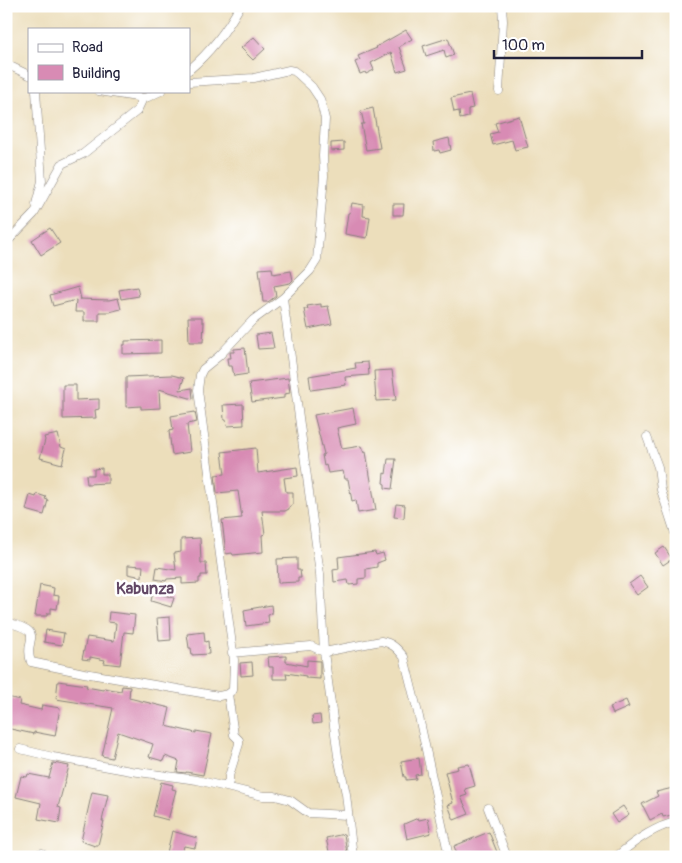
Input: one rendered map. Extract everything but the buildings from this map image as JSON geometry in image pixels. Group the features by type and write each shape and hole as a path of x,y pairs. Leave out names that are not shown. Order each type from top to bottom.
{"street":[{"path":"190,69 201,60 233,19 240,6"},
{"path":"499,91 503,21 502,6"},
{"path":"6,64 28,75"},
{"path":"6,622 22,626 29,631 31,636 30,662 219,696 228,694 233,690 232,652 198,390 200,376 204,369 253,320 283,298 310,271 317,260 324,176 325,119 320,99 312,87 294,70 285,70 254,78 190,82"},
{"path":"34,214 42,181 36,92"},
{"path":"105,92 143,98 160,92"},
{"path":"6,243 34,214 62,164 83,154 137,111 143,98"},
{"path":"283,298 320,574 324,652 338,756 346,794 353,857"},
{"path":"647,437 658,467 662,490 676,536"},
{"path":"232,652 311,646 324,652 381,642 389,643 397,649 404,656 449,857"},
{"path":"224,786 228,782 228,776 239,744 239,740 234,735 228,694"},
{"path":"20,749 131,772 224,786 262,796 275,796 290,800 308,813 347,815"},
{"path":"488,808 507,857"},
{"path":"616,857 643,836 664,825 676,822"},
{"path":"29,857 42,853"}],"district":[{"name":"Kabunza","path":"145,589"}]}
